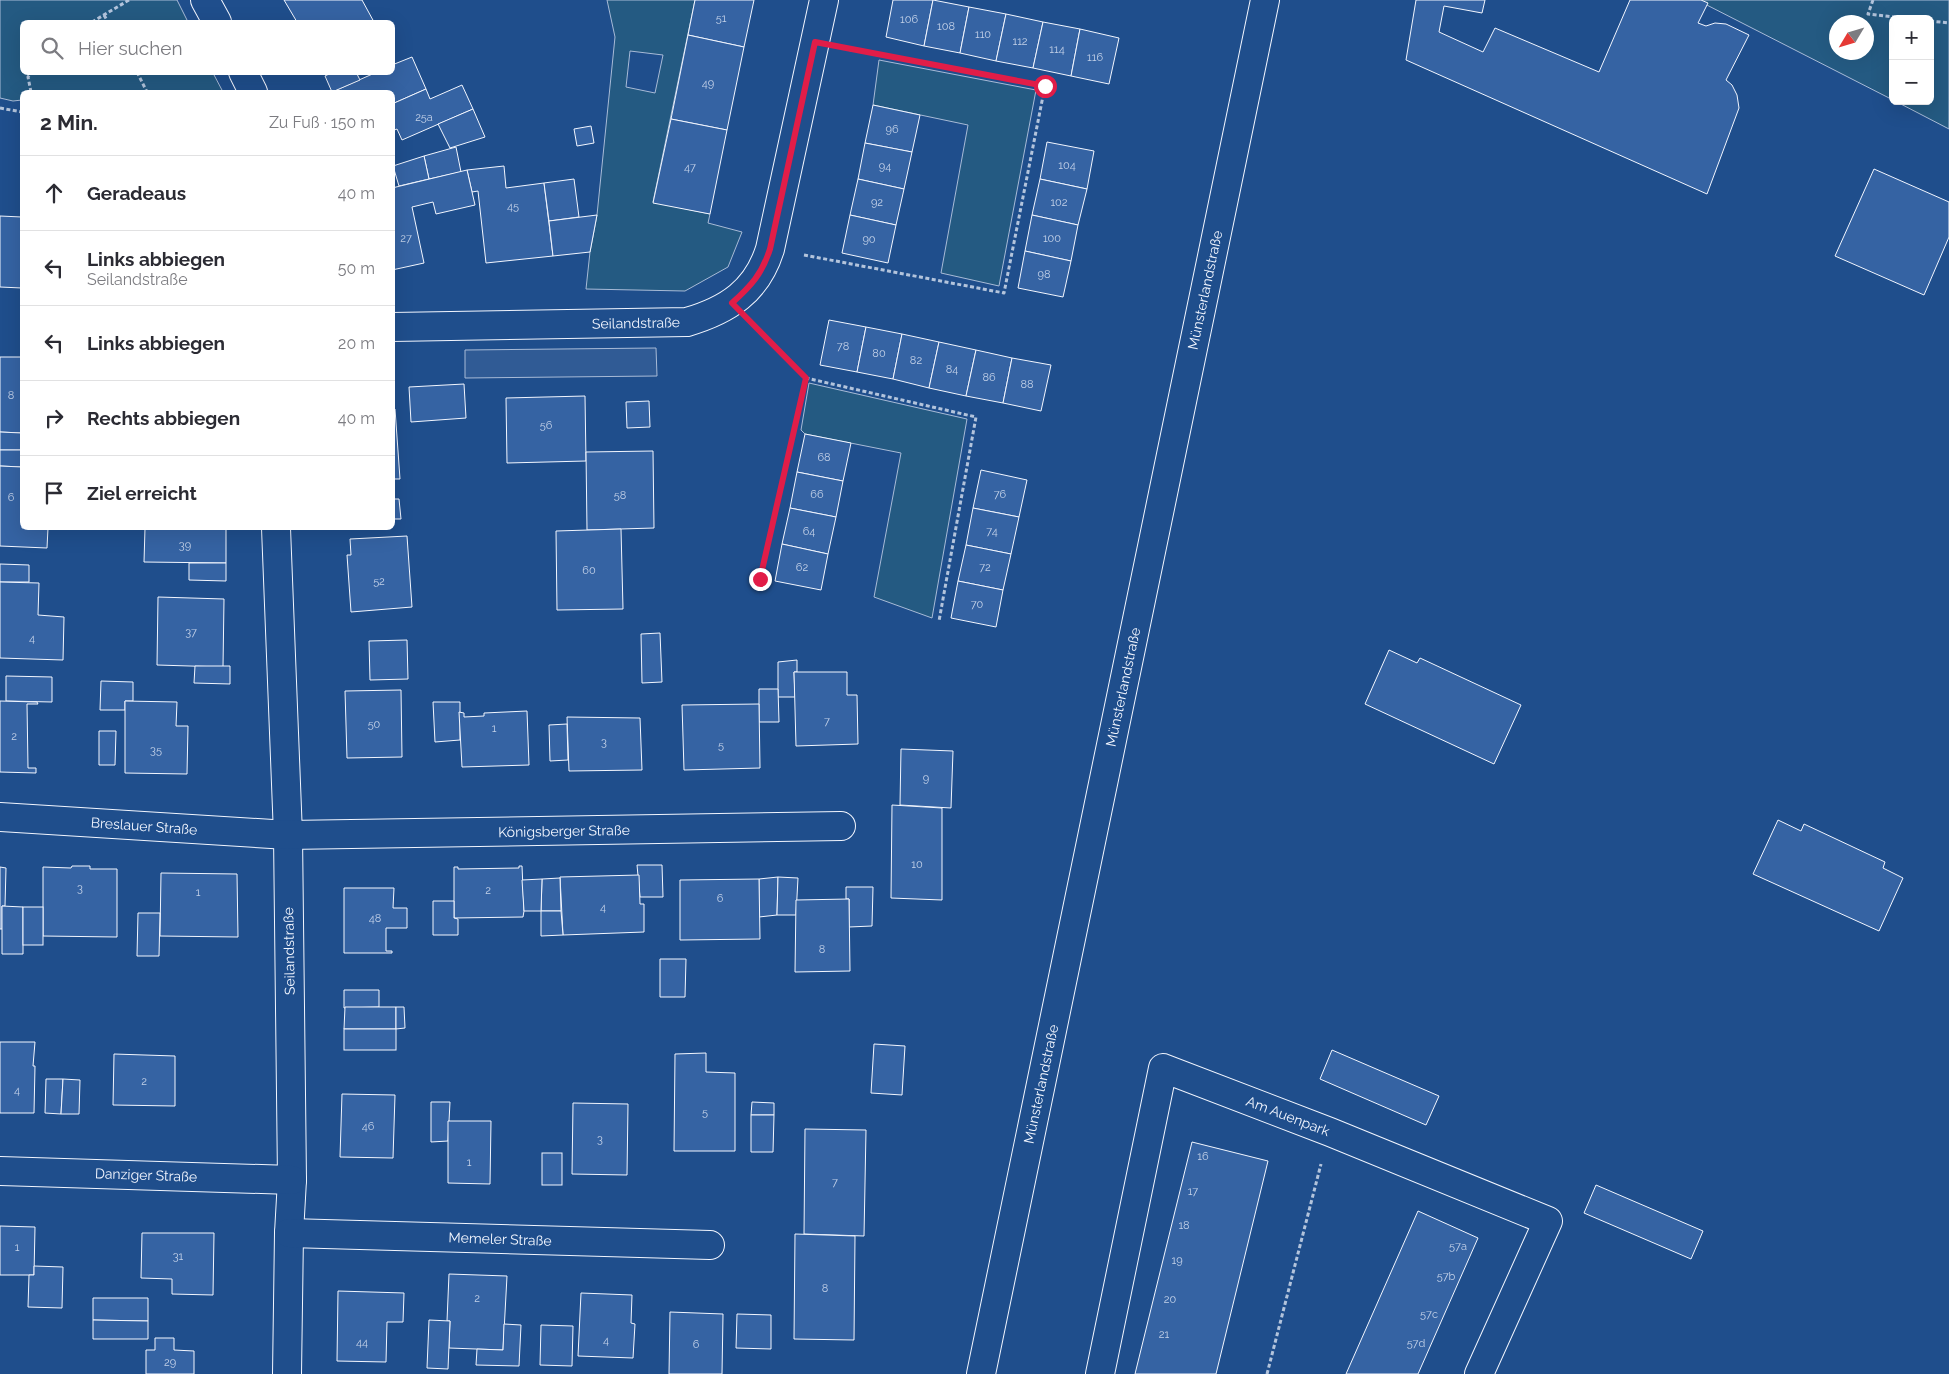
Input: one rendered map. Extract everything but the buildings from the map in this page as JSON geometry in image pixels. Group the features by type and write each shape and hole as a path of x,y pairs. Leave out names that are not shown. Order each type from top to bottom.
{"street":[{"path":"205,0 216,20"},
{"name":"Seilandstraße","path":"395,327 687,322 711,315 732,303 751,286 765,266 824,0"},
{"name":"Münsterlandstraße","path":"981,1374 1264,0"},
{"path":"244,75 252,90"},
{"name":"Seilandstraße","path":"276,530 288,836 292,1180 289,1233 287,1374"},
{"name":"Breslauer Straße","path":"0,817 288,836"},
{"name":"Königsberger Straße","path":"288,836 841,826"},
{"name":"Am Auenpark","path":"1100,1374 1163,1068 1330,1132 1548,1221 1479,1374"},
{"name":"Danziger Straße","path":"0,1171 292,1180"},
{"name":"Memeler Straße","path":"289,1233 710,1245"}],"path":[{"path":"95,20 129,0"},
{"path":"1873,0 1868,14 1889,16"},
{"path":"104,15 107,20"},
{"path":"1934,21 1949,23"},
{"path":"770,249 1004,293 1045,86 815,42"},
{"path":"30,75 28,77 31,90"},
{"path":"138,75 146,90"},
{"path":"0,108 20,112"},
{"path":"732,303 806,378 976,417 939,621"},
{"path":"760,579 806,378"},
{"path":"1267,1374 1330,1132"}],"shaded area":[{"path":"0,0 177,0 187,20 20,20 20,75 214,75 222,90 20,90 20,100 13,101 0,98"},
{"path":"607,0 695,0 653,202 710,214 708,223 742,232 728,267 685,291 586,289 597,215 615,37","holes":["630,51 663,55 655,93 626,87"]},
{"path":"1697,0 1949,0 1949,129 1903,105 1934,105 1934,15 1889,15 1889,98"},
{"path":"879,60 1036,90 999,286 941,273 968,125 873,105"},
{"path":"656,348 657,376 465,378 465,350"},
{"path":"809,383 967,419 932,618 874,597 901,453 805,434 801,430"}],"route":[{"path":"760,579 806,378 732,303 751,286 765,266 815,42 1045,86"}]}
